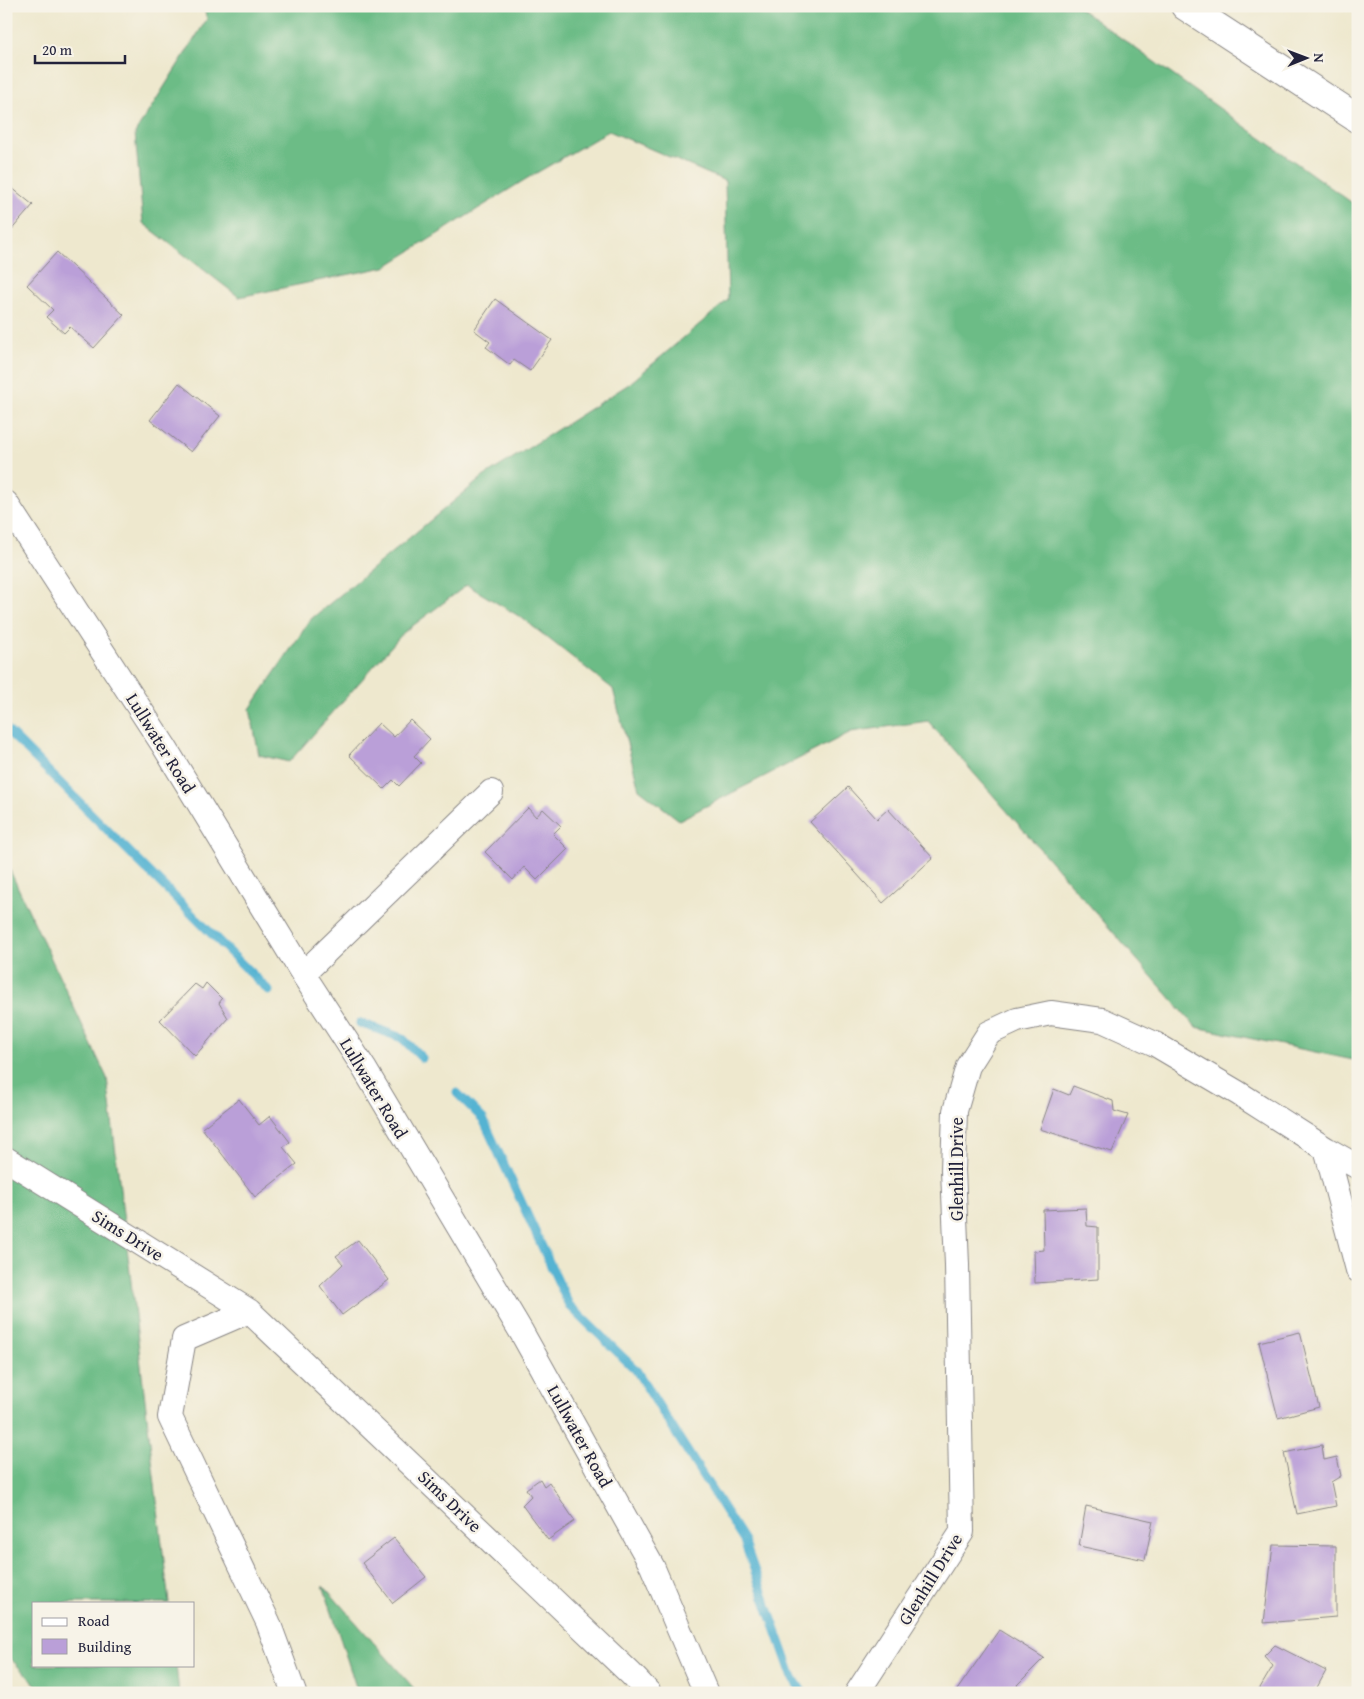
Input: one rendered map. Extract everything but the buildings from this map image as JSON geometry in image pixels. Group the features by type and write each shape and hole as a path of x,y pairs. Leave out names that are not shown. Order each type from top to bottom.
{"highway":[{"path":"1185,6 1358,119"}],"street":[{"name":"Lullwater Road","path":"6,503 164,746 303,974 364,1068 522,1333 652,1566 706,1693"},
{"path":"303,974 491,792"},
{"name":"Glenhill Drive","path":"857,1693 962,1532 957,1265 953,1170 955,1111 968,1066 989,1033 1016,1020 1051,1013 1102,1020 1155,1044 1238,1093 1326,1149 1358,1166"},
{"path":"1326,1149 1358,1270"},
{"name":"Sims Drive","path":"6,1159 250,1311 649,1693"},
{"path":"250,1311 184,1339 170,1417 268,1622 294,1693"}],"green space":[{"path":"203,6 1076,6 1358,207 1358,1061 1196,1027 928,721 851,732 679,820 639,789 613,689 522,618 467,585 403,633 289,762 259,755 250,709 311,619 483,477 629,384 728,300 725,181 609,131 526,179 385,267 239,297 143,223 135,133 207,19"},
{"path":"6,862 107,1078 169,1602 32,1602 32,1666 176,1666 179,1693 44,1693 6,1654"},
{"path":"323,1585 418,1693 358,1693"}],"waterway":[{"path":"6,729 269,991"},
{"path":"360,1023 402,1038 422,1058"},
{"path":"457,1093 483,1119 569,1305 636,1370 744,1541 793,1678 803,1693"}]}
